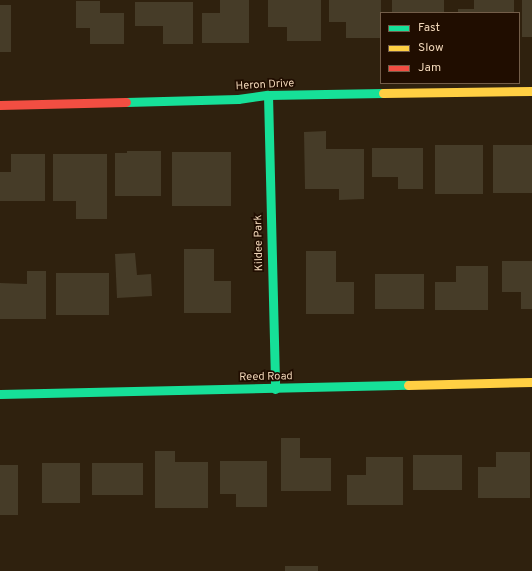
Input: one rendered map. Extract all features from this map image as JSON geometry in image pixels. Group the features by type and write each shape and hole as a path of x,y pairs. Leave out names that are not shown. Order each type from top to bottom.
{"street":[{"name":"Heron Drive","path":"0,105 238,99 268,96 532,91"},
{"name":"Kildee Park","path":"268,96 275,389"},
{"name":"Reed Road","path":"0,394 275,389 532,382"}],"building":[{"path":"220,0 249,0 249,43 202,43 202,13 220,13"},
{"path":"268,0 321,0 321,41 287,41 287,27 268,27"},
{"path":"329,0 381,0 380,38 346,38 346,22 329,22"},
{"path":"392,0 444,0 444,12 392,12"},
{"path":"474,0 514,0 514,12 458,12 458,9 474,9"},
{"path":"522,0 532,0 532,37 522,37"},
{"path":"76,1 100,1 100,13 124,13 124,44 90,44 90,28 76,28"},
{"path":"135,2 193,2 193,44 163,44 163,26 135,26"},
{"path":"0,5 11,5 11,52 0,52"},
{"path":"326,131 326,149 364,149 364,199 339,200 339,189 305,189 304,132"},
{"path":"435,145 483,145 483,194 435,194"},
{"path":"493,145 532,145 532,193 493,193"},
{"path":"372,148 423,148 423,189 398,189 398,177 372,177"},
{"path":"127,151 161,151 161,196 115,196 115,153 127,153"},
{"path":"172,152 231,152 231,206 172,206"},
{"path":"11,154 45,154 45,201 0,201 0,172 11,172"},
{"path":"53,154 107,154 107,219 76,219 76,201 53,201"},
{"path":"184,249 214,249 214,281 231,281 231,313 184,313"},
{"path":"306,251 336,251 336,282 354,282 354,314 306,314"},
{"path":"135,253 137,275 151,274 152,296 117,298 115,254"},
{"path":"502,261 532,261 532,309 521,309 521,292 502,292"},
{"path":"456,266 488,266 488,310 435,310 435,282 456,282"},
{"path":"27,271 46,271 46,319 0,319 0,283 27,284"},
{"path":"56,273 109,273 109,315 56,315"},
{"path":"375,274 424,274 424,309 375,309"},
{"path":"281,438 300,438 300,458 331,458 331,491 281,491"},
{"path":"155,451 175,451 175,462 208,462 208,508 155,508"},
{"path":"496,452 530,452 530,498 478,498 478,467 496,467"},
{"path":"413,455 462,455 462,490 413,490"},
{"path":"366,457 403,457 403,505 347,505 347,475 366,475"},
{"path":"220,461 267,461 267,507 236,507 236,494 220,494"},
{"path":"42,463 80,463 80,503 42,503"},
{"path":"92,463 143,463 143,495 92,495"},
{"path":"0,465 18,465 18,515 0,515"},
{"path":"285,566 318,566 318,571 285,571"}],"traffic: fast":[{"path":"126,102 238,99 268,95 383,93"},
{"path":"268,95 275,389"},
{"path":"0,394 408,385"}],"traffic: slow":[{"path":"383,93 532,91"},
{"path":"408,385 532,382"}],"traffic: jam":[{"path":"0,105 126,102"}]}
